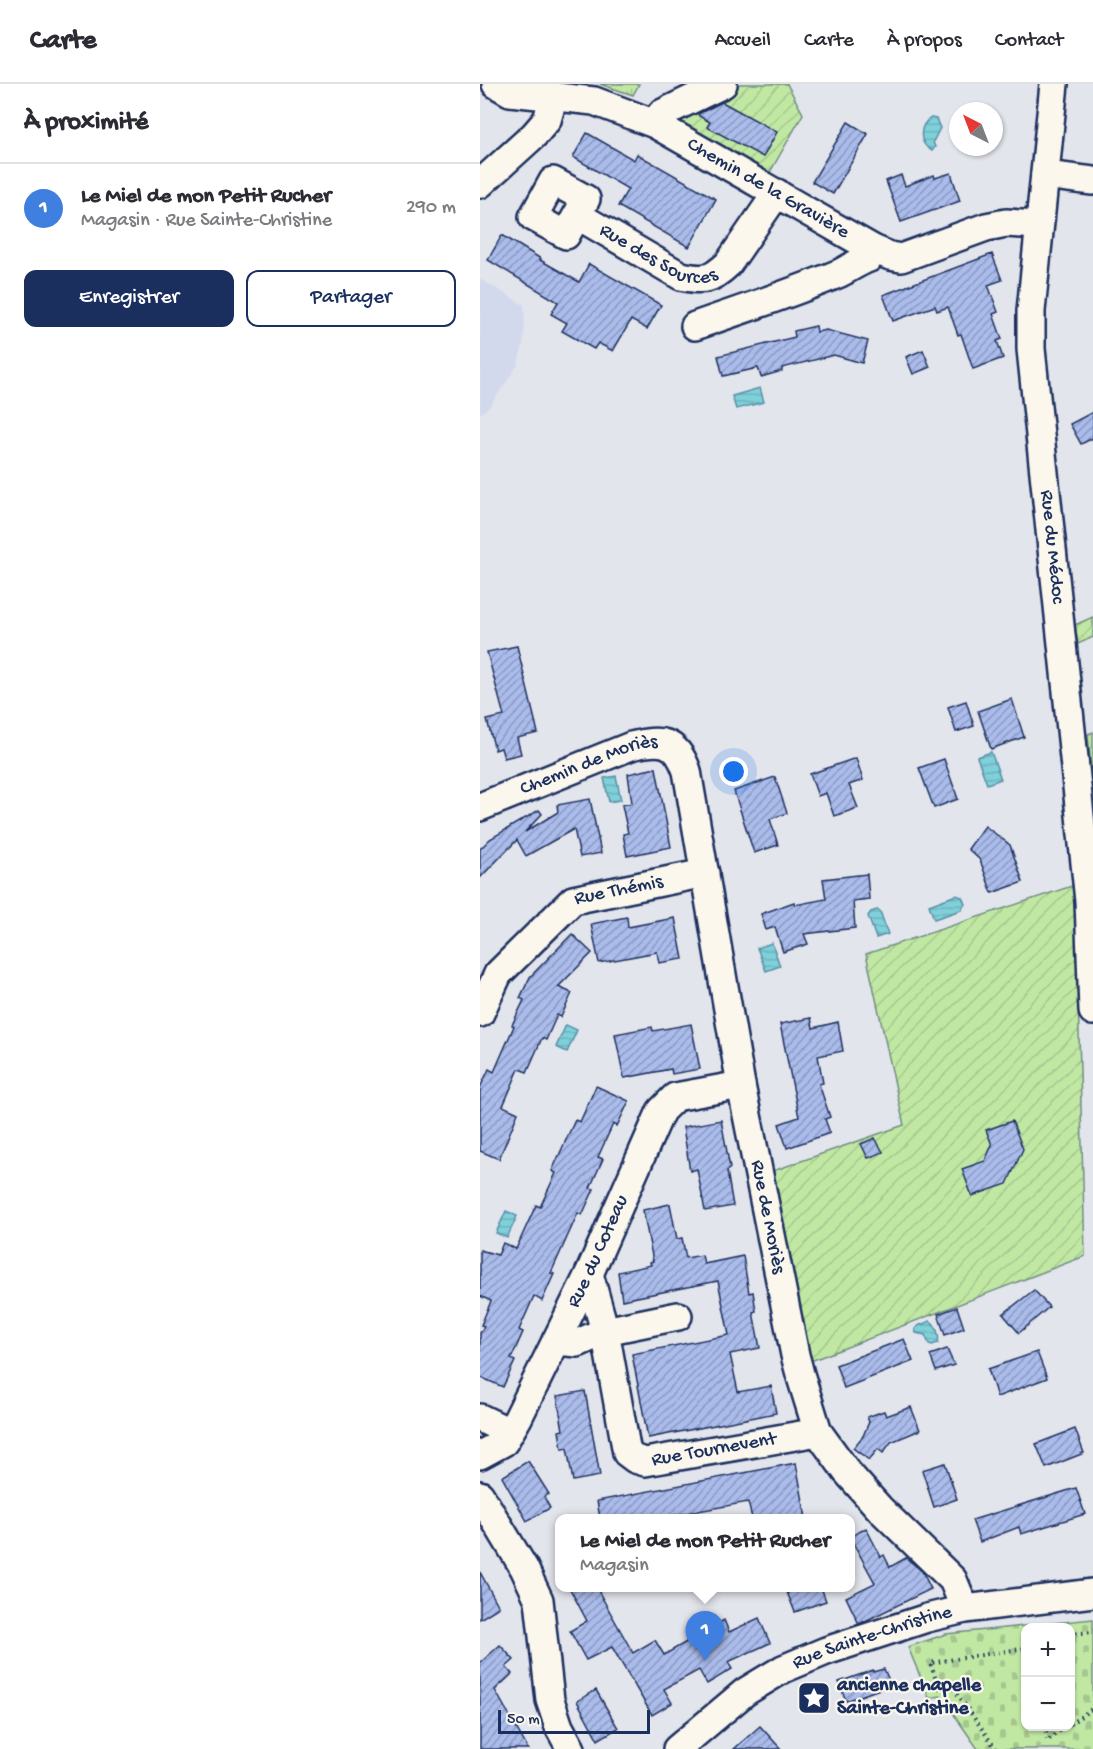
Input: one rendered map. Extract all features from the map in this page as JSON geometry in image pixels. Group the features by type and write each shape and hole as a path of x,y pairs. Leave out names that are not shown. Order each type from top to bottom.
{"street":[{"name":"Chemin de la Gravière","path":"496,84 510,92 594,101 655,124 873,249 890,256 901,258 986,227 1006,223 1039,225"},
{"path":"655,124 661,114 723,84"},
{"name":"Rue du Médoc","path":"1054,84 1031,311 1031,349 1089,900 1093,1011"},
{"path":"480,184 548,120 554,96"},
{"path":"1045,175 1093,181"},
{"name":"Rue des Sources","path":"578,215 681,276 699,280 718,273 728,264 777,193"},
{"path":"695,326 843,271 869,258 873,249"},
{"name":"Chemin de Moriès","path":"480,807 608,755 650,742 666,743 675,748 682,756 687,771"},
{"name":"Rue de Moriès","path":"687,771 741,1085 800,1374 818,1432 847,1472 880,1509 953,1580 965,1609"},
{"name":"Rue Thémis","path":"480,1013 498,975 573,900 705,873"},
{"name":"Rue du Coteau","path":"480,1455 504,1442 518,1418 589,1274 661,1111 675,1098 741,1085"},
{"name":"Rue Tournevent","path":"589,1274 605,1331 627,1453 635,1460 645,1462 818,1432"},
{"path":"556,1341 578,1343 605,1331 678,1316"},
{"path":"480,1418 508,1432"},
{"path":"480,1495 524,1568 539,1600 550,1700 559,1727 571,1749"},
{"name":"Rue Sainte-Christine","path":"684,1747 745,1692 783,1669 826,1651 927,1618 965,1609 1093,1593"}],"path":[{"path":"1075,1634 1093,1632"},
{"path":"996,1749 951,1685 939,1688 930,1663 1021,1649"},
{"path":"1075,1721 1093,1708"},
{"path":"1046,1731 1047,1741 1060,1731"}],"shaded area":[{"path":"480,279 524,305 525,323 523,345 517,366 490,406 480,414"}],"green space":[{"path":"600,84 639,84 633,95"},
{"path":"736,84 787,84 803,114 769,174 670,117"},
{"path":"1093,617 1093,637 1078,644 1075,625"},
{"path":"1093,732 1093,792 1088,734"},
{"path":"1075,885 1085,1256 808,1362 770,1172 904,1125 866,954"},
{"path":"1093,1619 1093,1749 978,1749 941,1696 929,1698 908,1647 946,1634 1021,1626 1021,1731 1075,1731 1075,1623 1054,1623"}],"water":[{"path":"931,118 936,119 940,128 933,142 935,147 932,151 924,144 921,134 924,125"},
{"path":"760,388 764,402 736,409 732,396"},
{"path":"991,752 1001,779 987,784 977,757"},
{"path":"616,776 621,800 609,802 604,778"},
{"path":"956,895 962,897 965,904 961,910 934,919 929,905"},
{"path":"877,910 880,911 888,934 876,938 868,916"},
{"path":"772,943 780,966 766,971 757,948"},
{"path":"566,1025 577,1030 567,1052 556,1047"},
{"path":"506,1211 517,1216 507,1238 496,1233"},
{"path":"930,1321 936,1327 938,1337 938,1343 932,1345 929,1344 925,1335 916,1333 915,1329"}],"building":[{"path":"722,102 777,132 763,157 707,127 710,122 698,114"},
{"path":"848,122 868,134 833,194 812,182"},
{"path":"587,133 634,160 637,154 716,199 689,247 618,206 628,189 573,157"},
{"path":"951,173 960,201 901,222 886,181 901,175 905,186 934,175 935,178"},
{"path":"502,235 579,282 589,264 661,305 647,329 631,320 613,351 598,343 594,349 562,331 567,323 551,314 558,302 488,260"},
{"path":"992,254 1002,280 988,285 998,312 993,314 1002,339 997,341 1003,358 973,369 961,334 958,335 948,307 937,311 935,306 893,321 883,295"},
{"path":"816,326 817,332 826,330 868,341 862,363 834,355 782,368 782,371 761,377 758,368 723,376 718,356 795,337 794,331"},
{"path":"923,350 930,367 913,374 906,357"},
{"path":"1093,412 1093,438 1081,444 1070,424"},
{"path":"517,646 538,733 517,738 521,754 504,758 501,748 495,750 487,720 504,716 487,652"},
{"path":"1012,699 1024,737 991,749 978,711"},
{"path":"966,701 974,726 956,732 948,707"},
{"path":"856,758 863,780 849,785 858,808 834,816 826,793 818,796 810,774"},
{"path":"944,759 958,799 934,808 919,768"},
{"path":"656,768 671,847 627,856 623,834 628,833 622,805 632,803 628,774"},
{"path":"775,777 787,813 770,819 778,845 754,853 734,791"},
{"path":"590,799 601,853 580,857 574,829 526,856 517,840 480,878 480,849 490,839 539,810 542,814 525,832 558,812 557,805"},
{"path":"985,826 1010,845 1023,882 992,893 980,860 968,849"},
{"path":"867,874 869,899 853,901 855,928 804,934 808,944 783,952 775,927 766,930 761,914 794,902 795,905 826,899 823,879"},
{"path":"627,917 628,927 675,918 683,959 659,963 657,952 599,963 591,924"},
{"path":"572,934 592,953 558,987 572,993 561,1017 557,1015 546,1040 542,1038 527,1072 519,1069 503,1106 518,1113 499,1159 480,1151 480,1088 489,1069 494,1072 524,1000 520,998 530,977"},
{"path":"811,1018 813,1028 838,1022 843,1051 818,1056 823,1083 819,1084 830,1117 825,1119 830,1133 787,1148 779,1124 799,1117 780,1024"},
{"path":"691,1024 700,1069 672,1074 671,1069 624,1078 615,1034 652,1027 653,1031"},
{"path":"596,1086 629,1101 617,1126 613,1124 598,1157 603,1159 590,1188 594,1189 582,1215 578,1213 551,1273 554,1274 542,1301 534,1296 519,1330 523,1332 511,1359 515,1361 503,1387 480,1377 480,1333 484,1326 481,1325 491,1301 480,1296 480,1250 498,1255 503,1243 516,1249 536,1205 540,1207 556,1173 552,1171 575,1120 580,1122"},
{"path":"721,1120 730,1168 727,1171 733,1206 705,1211 697,1169 690,1171 683,1127"},
{"path":"1012,1121 1023,1149 1007,1184 972,1196 962,1169 985,1161 992,1145 986,1130"},
{"path":"875,1138 883,1152 868,1158 861,1144"},
{"path":"670,1204 677,1239 682,1238 686,1258 702,1255 704,1264 743,1256 749,1293 753,1292 756,1311 753,1312 760,1348 730,1354 738,1392 771,1386 776,1413 648,1438 632,1354 729,1335 718,1281 622,1300 618,1272 651,1265 650,1262 653,1261 643,1210"},
{"path":"1034,1290 1049,1307 1019,1333 1003,1314"},
{"path":"957,1307 964,1328 945,1335 938,1314"},
{"path":"904,1339 913,1361 844,1388 836,1365"},
{"path":"947,1349 954,1365 936,1371 930,1355"},
{"path":"1037,1352 1047,1378 997,1397 988,1369"},
{"path":"585,1391 600,1476 573,1481 567,1448 562,1449 559,1431 563,1430 557,1396"},
{"path":"911,1407 920,1430 891,1442 883,1453 878,1449 869,1460 853,1448 863,1436 869,1422 867,1417 884,1411 886,1416"},
{"path":"1075,1429 1084,1453 1046,1468 1036,1444"},
{"path":"528,1461 549,1494 544,1497 550,1508 527,1521 502,1477"},
{"path":"796,1463 805,1514 751,1514 748,1502 681,1514 599,1514 597,1501"},
{"path":"945,1463 957,1499 934,1507 922,1470"},
{"path":"1076,1488 1085,1514 1021,1534 1019,1527 980,1542 972,1520"},
{"path":"866,1528 881,1557 884,1555 890,1567 906,1558 922,1571 931,1589 859,1624 846,1597 875,1583 855,1546 855,1534"},
{"path":"480,1572 499,1607 480,1619"},
{"path":"572,1592 599,1592 633,1653 655,1640 664,1655 724,1620 729,1632 759,1618 770,1643 728,1662 732,1669 707,1684 699,1670 664,1689 672,1703 652,1715 612,1647 586,1660 570,1631 587,1621"},
{"path":"787,1592 823,1592 826,1601 795,1612"},
{"path":"500,1645 514,1660 506,1667 512,1674 495,1690 528,1749 480,1749 480,1663"},
{"path":"884,1669 891,1685 846,1701 839,1682 873,1670 873,1672"},
{"path":"596,1690 618,1728 598,1740 577,1701"},
{"path":"760,1726 781,1749 734,1749"}],"place":[{"name":"Le Miel de mon Petit Rucher","path":"705,1661"},
{"name":"ancienne chapelle Sainte-Christine","path":"814,1698"}]}
